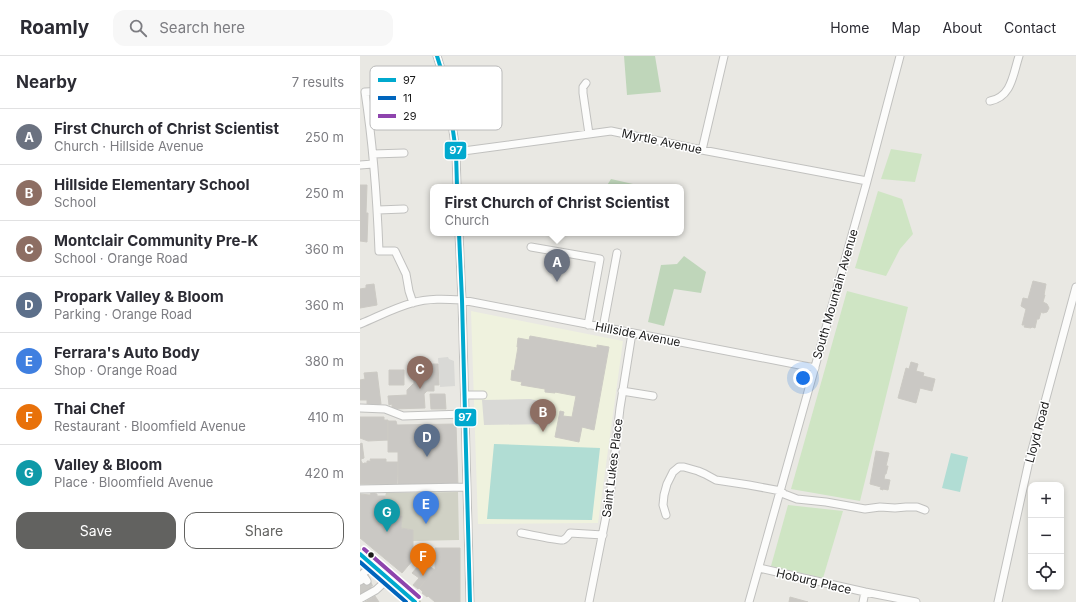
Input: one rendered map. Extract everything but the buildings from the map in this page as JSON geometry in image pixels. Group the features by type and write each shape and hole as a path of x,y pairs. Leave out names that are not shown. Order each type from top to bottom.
{"main road":[{"path":"360,554 415,602"}],"street":[{"path":"437,56 440,66"},
{"path":"702,150 724,56"},
{"name":"South Mountain Avenue","path":"750,602 867,181 900,56"},
{"path":"990,101 1004,95 1009,88 1019,56"},
{"path":"586,83 583,87 583,92 589,134"},
{"path":"370,92 365,92 370,127"},
{"path":"370,130 378,210 379,251 395,251 406,274 413,303"},
{"path":"453,130 456,152 457,184"},
{"name":"Myrtle Avenue","path":"456,152 611,131 702,150 867,181"},
{"path":"373,154 404,153"},
{"path":"360,166 373,164"},
{"path":"378,210 404,209"},
{"path":"459,236 470,602"},
{"path":"531,247 600,259 588,325"},
{"path":"603,328 617,253"},
{"name":"Lloyd Road","path":"998,602 1029,461 1076,287"},
{"name":"Hillside Avenue","path":"373,318 413,303 444,299 462,300 815,368"},
{"path":"360,320 373,318"},
{"path":"360,324 373,318"},
{"name":"Saint Lukes Place","path":"589,602 610,496 622,391 632,333"},
{"path":"622,391 653,396"},
{"path":"465,395 484,395"},
{"path":"360,408 385,409 402,416 465,414"},
{"path":"666,515 663,505 664,495 672,472 679,467 698,471 716,480 781,491 784,494 797,499 826,502 865,509 880,507 917,507 925,510"},
{"path":"360,489 467,487"},
{"path":"521,534 558,540 564,540 570,533 603,535"},
{"path":"360,576 373,565"},
{"name":"Hoburg Place","path":"759,568 900,601 916,602"},
{"path":"367,594 376,590 388,579"},
{"path":"863,602 865,592"}],"shaded area":[{"path":"624,56 655,56 661,92 627,95"},
{"path":"611,179 633,184 608,184"},
{"path":"684,256 706,272 701,293 674,289 664,326 648,322 661,265 677,264"},
{"path":"471,311 623,341 598,523 478,524"},
{"path":"448,357 454,361 455,386 440,387 438,358"},
{"path":"530,399 550,403 550,424 484,425 482,400"},
{"path":"494,444 600,448 592,520 487,519"},
{"path":"951,453 968,457 960,492 942,488"},
{"path":"458,492 459,540 413,541 413,530 401,528 402,516 387,514 386,493"}],"green space":[{"path":"891,149 922,154 915,182 881,179"},
{"path":"878,191 902,199 913,234 900,249 886,276 855,268"},
{"path":"847,291 908,307 860,501 791,489"},
{"path":"788,505 843,511 823,578 771,566"}],"tunnel":[{"path":"367,581 371,590"},
{"path":"360,584 364,593"}],"transit line":[{"name":"97","path":"437,56 440,66"},
{"name":"97","path":"453,130 456,152 457,184"},
{"name":"97","path":"459,236 470,602"},
{"name":"29","path":"364,549 419,597"},
{"name":"97","path":"360,554 415,602"},
{"name":"11","path":"360,562 406,602"}],"place":[{"name":"First Church of Christ Scientist","path":"557,282"},
{"name":"Montclair Community Pre-K","path":"420,389"},
{"name":"Hillside Elementary School","path":"543,432"},
{"name":"Propark Valley & Bloom","path":"427,457"},
{"name":"Ferrara's Auto Body","path":"426,524"},
{"name":"Valley & Bloom","path":"387,532"},
{"name":"Thai Chef","path":"423,576"}]}
